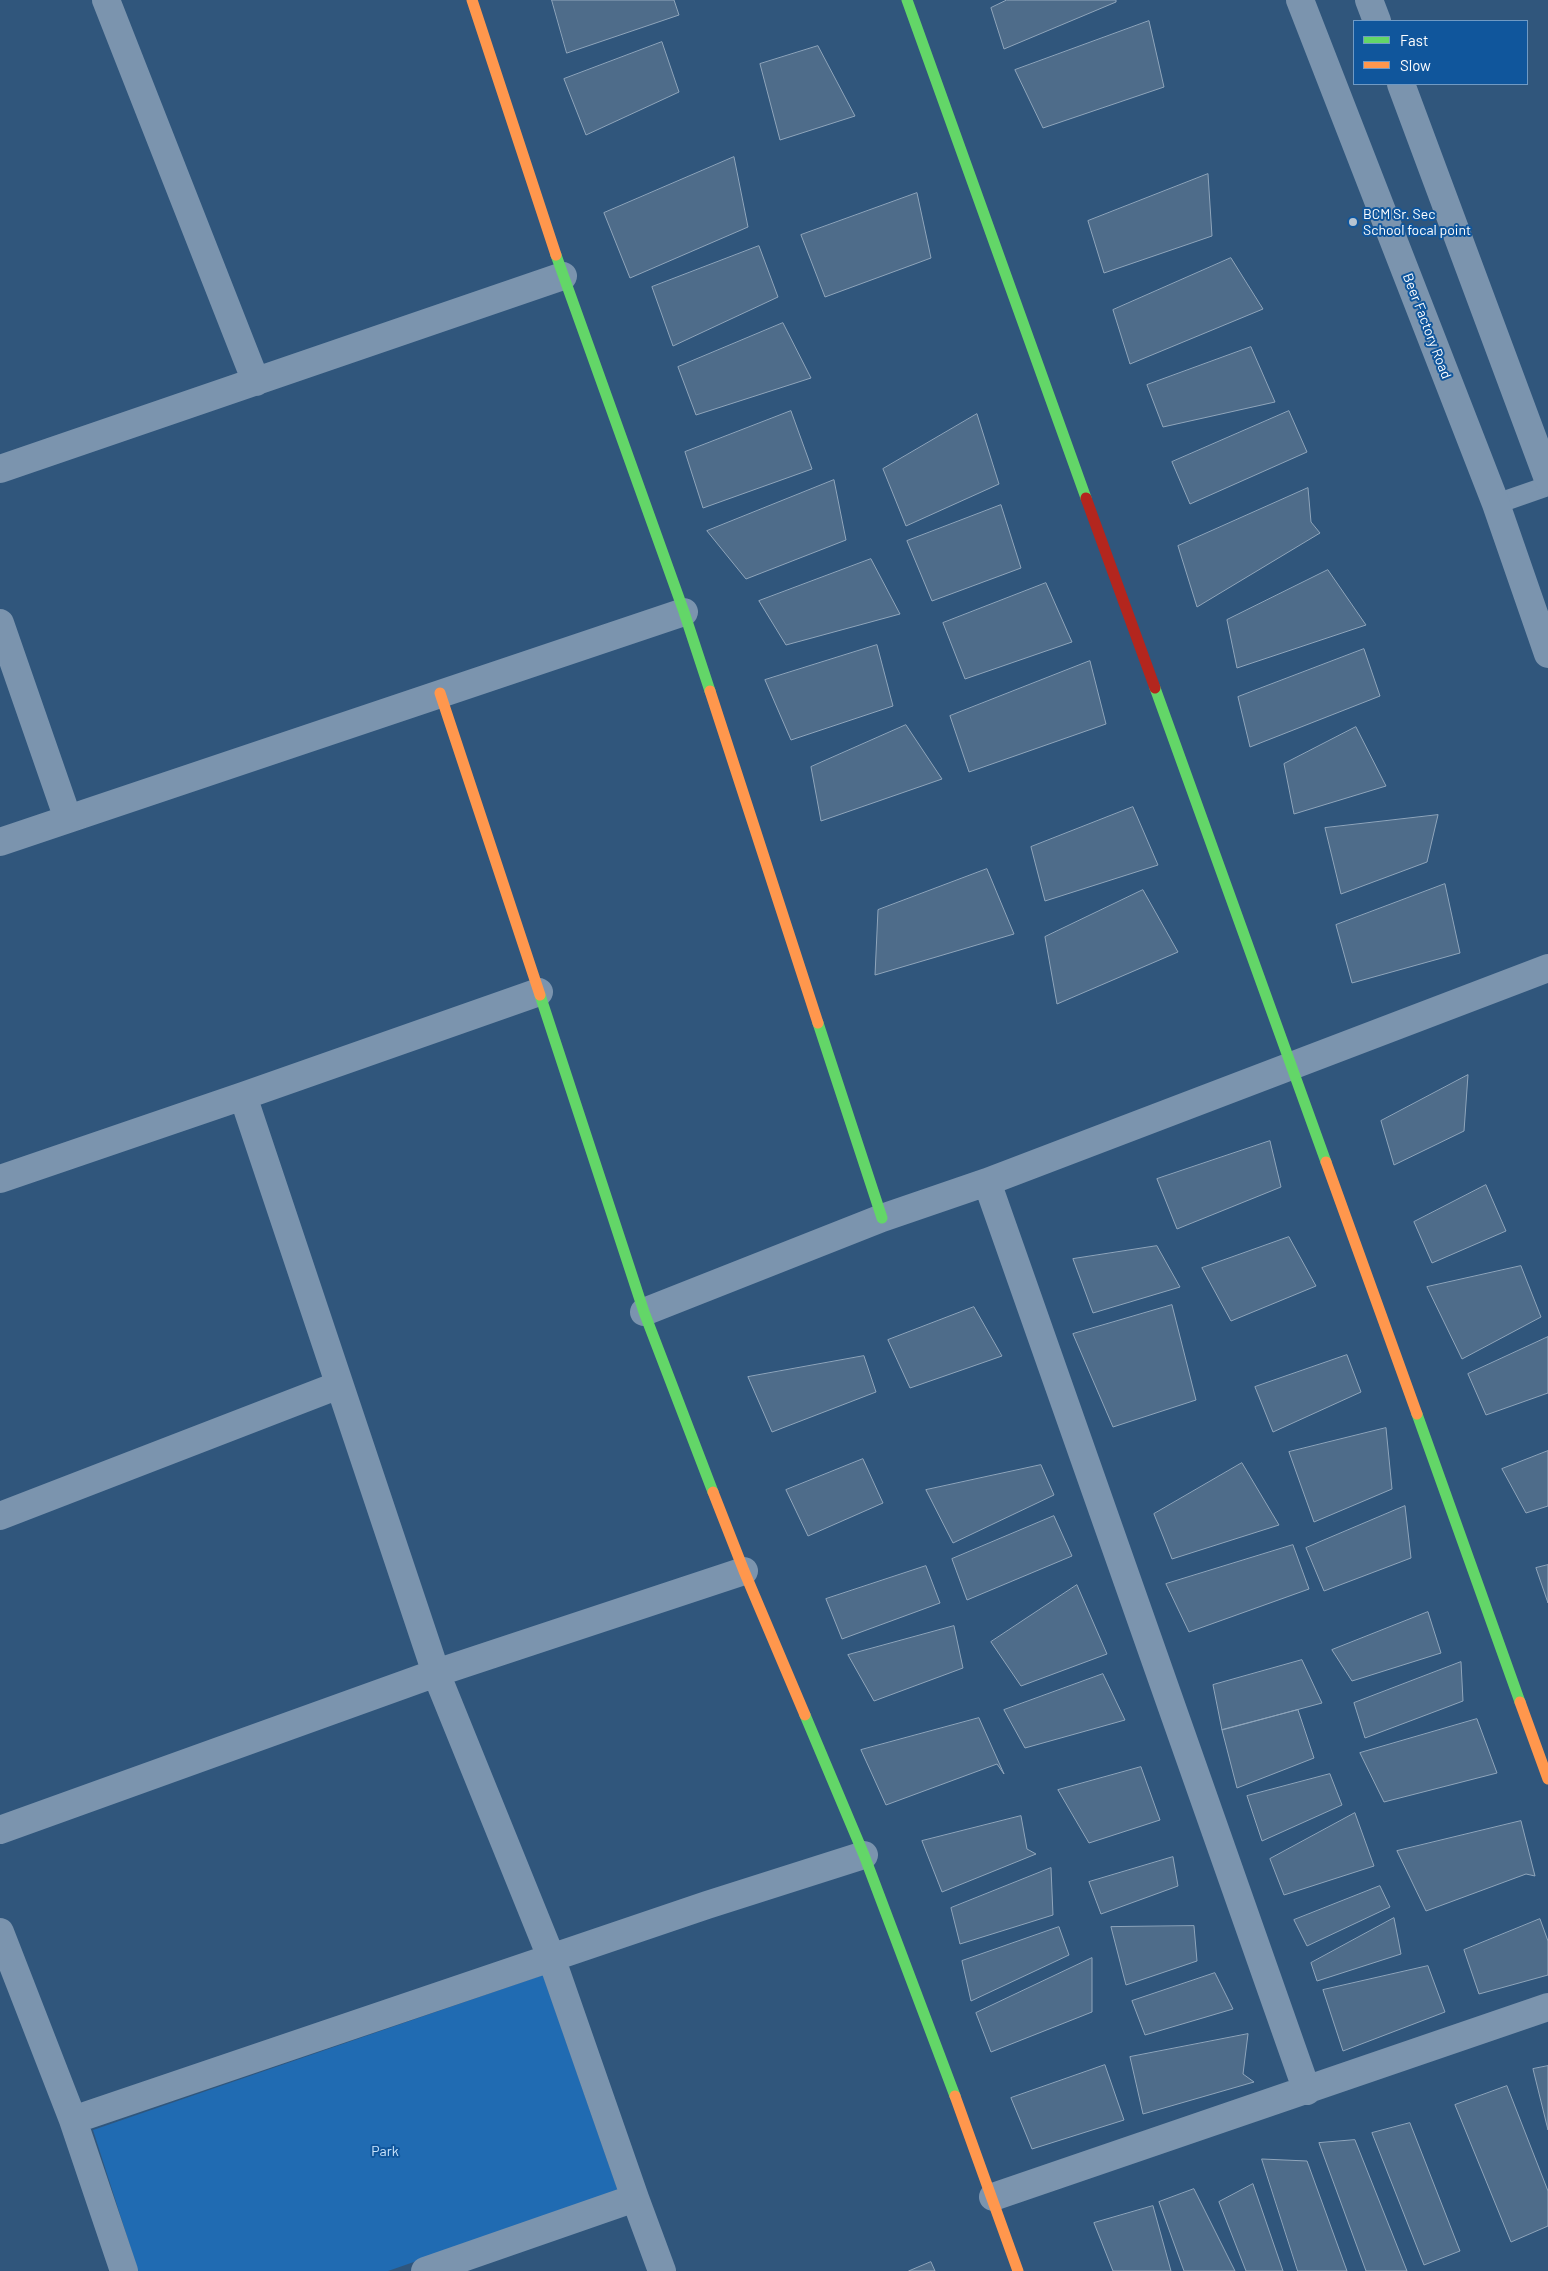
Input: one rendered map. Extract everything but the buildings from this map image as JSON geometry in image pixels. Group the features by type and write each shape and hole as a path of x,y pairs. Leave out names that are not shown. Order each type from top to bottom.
{"street":[{"path":"106,0 256,382"},
{"path":"472,0 563,276 684,612 882,1218"},
{"path":"907,0 1548,1778"},
{"name":"Beer Factory Road","path":"1300,0 1496,504 1548,654"},
{"path":"1369,0 1377,20"},
{"path":"1400,85 1548,479"},
{"path":"0,469 563,276"},
{"path":"0,842 684,612"},
{"path":"0,623 68,819"},
{"path":"440,693 644,1312 744,1572 864,1855 993,2197 1018,2271"},
{"path":"644,1312 882,1218 987,1182 1548,968"},
{"path":"0,1178 243,1096 539,992"},
{"path":"243,1096 436,1673 551,1957 634,2198 662,2271"},
{"path":"987,1182 1307,2091"},
{"path":"0,1516 339,1385"},
{"path":"0,1830 436,1673 744,1572"},
{"path":"73,2120 551,1957 864,1855"},
{"path":"0,1932 73,2120 124,2271"},
{"path":"993,2197 1548,2007"},
{"path":"425,2271 634,2198"}],"lane":[{"path":"1496,504 1548,486"}],"green space":[{"name":"Park","path":"543,1975 618,2191 388,2271 138,2271 93,2130"}],"traffic: fast":[{"path":"907,0 1086,498"},
{"path":"556,255 684,612 710,691"},
{"path":"1155,688 1326,1162"},
{"path":"540,995 644,1312 713,1492"},
{"path":"818,1023 882,1218"},
{"path":"1417,1414 1520,1702"},
{"path":"805,1715 864,1855 955,2096"}],"traffic: slow":[{"path":"472,0 556,255"},
{"path":"710,691 818,1023"},
{"path":"440,693 540,995"},
{"path":"1326,1162 1417,1414"},
{"path":"713,1492 805,1715"},
{"path":"1520,1702 1548,1779"},
{"path":"955,2096 1018,2271"}],"traffic: jam":[{"path":"1086,498 1155,688"}],"place":[{"name":"BCM Sr. Sec School focal point","path":"1353,222"}]}
